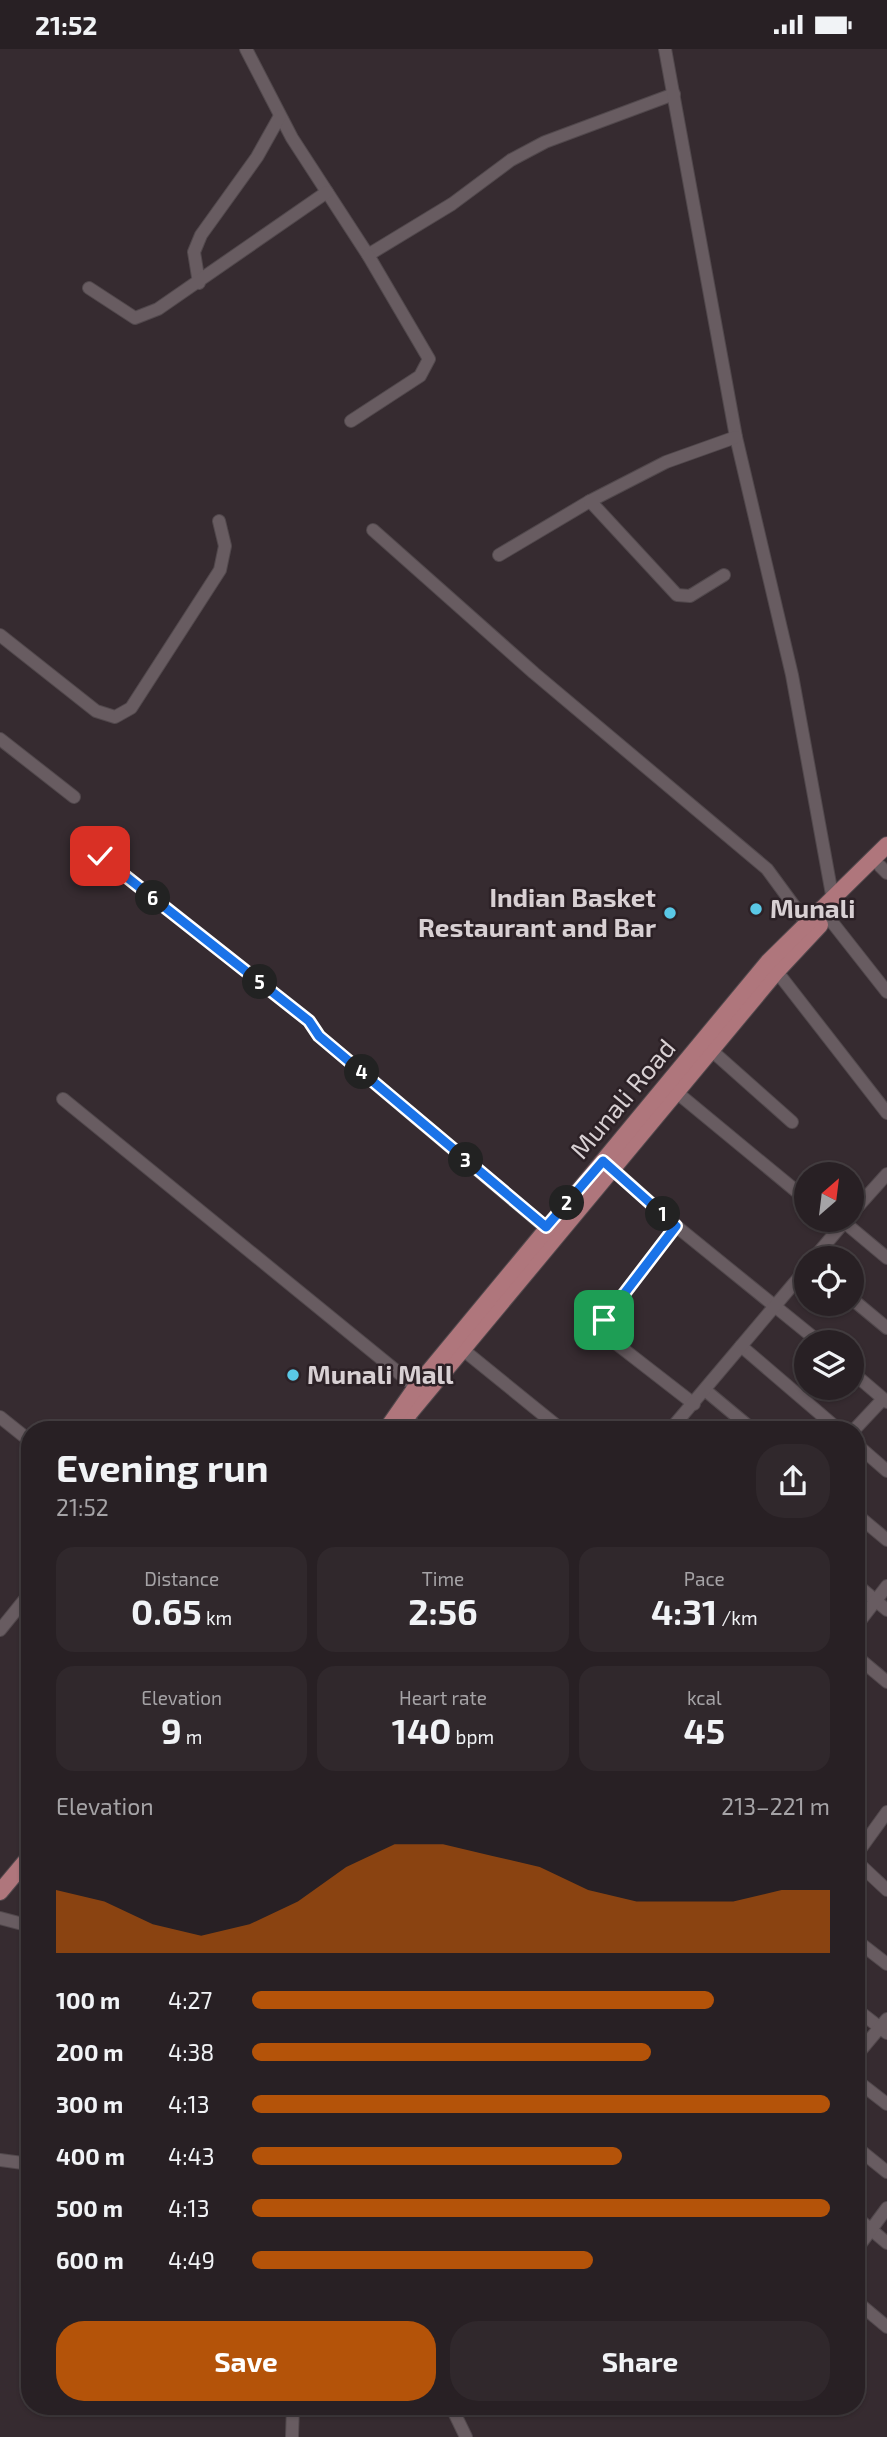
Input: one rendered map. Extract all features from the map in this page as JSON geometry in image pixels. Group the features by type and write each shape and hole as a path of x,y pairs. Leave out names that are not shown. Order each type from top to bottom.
{"main road":[{"name":"Munali Road","path":"832,908 887,845"},
{"name":"Munali Road","path":"401,1420 551,1232 772,966 810,927 885,866"},
{"name":"Munali Road","path":"672,1088 711,1050 772,966"},
{"name":"Munali Road","path":"401,1420 416,1387 458,1346"},
{"path":"0,1892 21,1867"},
{"path":"0,1905 21,1880"}],"street":[{"path":"246,49 280,116 368,255 429,359 420,376 351,421"},
{"path":"671,55 674,94 736,437 792,675 832,908 887,992"},
{"path":"368,255 452,204 511,160 545,142 674,94"},
{"path":"199,283 194,252 201,235 257,157 280,116"},
{"path":"89,288 135,318 158,309 327,192"},
{"path":"499,555 590,501 666,462 736,437"},
{"path":"590,501 677,595 690,596 724,575"},
{"path":"0,635 96,711 115,717 131,708 220,570 225,546 219,521"},
{"path":"373,530 534,673 767,869 810,927"},
{"path":"0,739 74,797"},
{"path":"100,856 309,1021 319,1036 551,1232"},
{"path":"772,966 887,1113"},
{"path":"711,1050 792,1122"},
{"path":"672,1088 794,1189"},
{"path":"63,1099 416,1387"},
{"path":"608,1165 676,1226 805,1330"},
{"path":"864,1198 887,1174"},
{"path":"676,1226 604,1320 602,1329 609,1338 694,1404"},
{"path":"823,1246 834,1232"},
{"path":"857,1232 887,1258"},
{"path":"678,1421 794,1284"},
{"path":"864,1309 887,1328"},
{"path":"458,1346 551,1421"},
{"path":"741,1346 828,1421"},
{"path":"862,1421 884,1397 864,1381"},
{"path":"705,1390 742,1421"},
{"path":"0,1417 21,1434"},
{"path":"865,1452 887,1471"},
{"path":"865,1522 887,1540"},
{"path":"865,1614 887,1586"},
{"path":"865,1591 887,1610"},
{"path":"0,1630 21,1604"},
{"path":"865,1664 887,1682"},
{"path":"865,1843 887,1812"},
{"path":"865,1874 887,1890"},
{"path":"0,1919 21,1924"},
{"path":"865,1947 887,1963"},
{"path":"865,2015 885,2027 865,2047"},
{"path":"865,2087 887,2104"},
{"path":"865,2154 887,2172"},
{"path":"0,2159 21,2162"},
{"path":"865,2239 887,2208"},
{"path":"865,2224 887,2243"},
{"path":"865,2309 887,2327"},
{"path":"292,2437 293,2415"},
{"path":"456,2415 467,2437"}],"place":[{"name":"Munali","path":"756,909"},
{"name":"Indian Basket Restaurant and Bar","path":"670,913"},
{"name":"Munali Mall","path":"293,1375"}],"route":[{"path":"100,856 309,1021 319,1036 546,1227 603,1161 676,1226 604,1320"}]}
